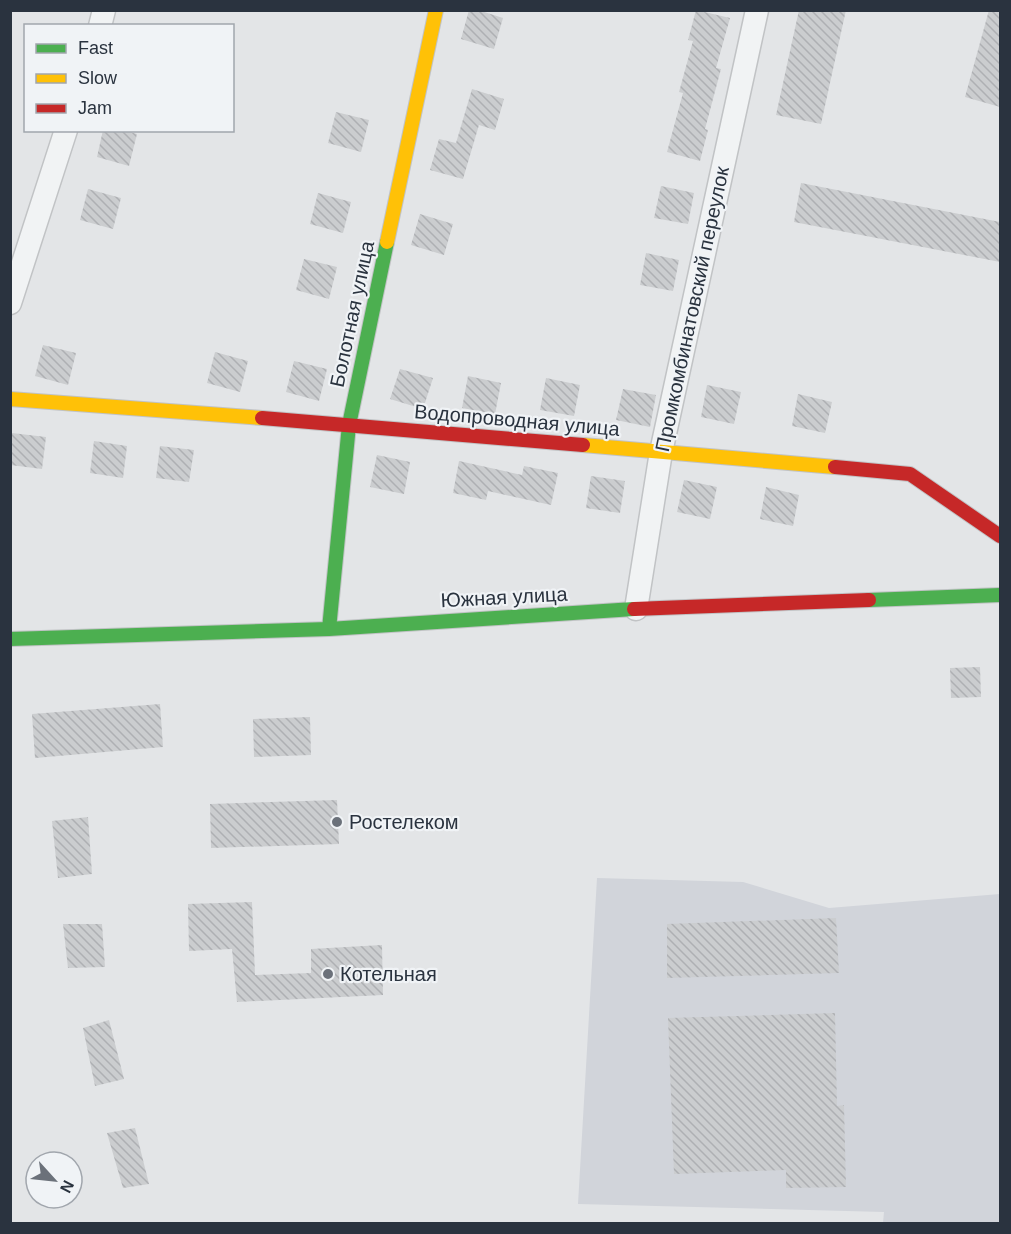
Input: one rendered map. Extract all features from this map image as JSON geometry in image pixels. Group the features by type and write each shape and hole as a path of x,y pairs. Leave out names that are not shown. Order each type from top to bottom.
{"street":[{"name":"Болотная улица","path":"329,629 349,425 436,10"},
{"name":"Промкомбинатовский переулок","path":"636,609 661,452 757,10"},
{"path":"10,303 65,132"},
{"name":"Водопроводная улица","path":"10,399 349,425 910,474 1000,536"},
{"name":"Южная улица","path":"10,639 329,629 636,609 1000,595"}],"shaded area":[{"path":"597,878 743,882 829,908 1000,894 1000,1223 883,1223 884,1212 578,1204"}],"building":[{"path":"469,10 478,10 503,18 494,49 461,39"},
{"path":"696,10 730,18 716,68 721,69 705,129 708,130 700,161 667,152 683,93 679,92 693,41 688,40"},
{"path":"799,10 846,10 821,124 776,115"},
{"path":"989,10 1000,10 1000,107 965,97"},
{"path":"472,89 504,99 495,130 479,125 463,179 430,170 439,139 456,143"},
{"path":"336,112 369,120 361,152 328,143"},
{"path":"103,132 137,134 129,166 97,157"},
{"path":"801,183 1000,222 1000,262 794,222"},
{"path":"661,186 694,193 688,224 654,218"},
{"path":"88,189 121,198 113,229 80,220"},
{"path":"318,193 351,202 343,233 310,224"},
{"path":"420,214 453,224 444,255 411,245"},
{"path":"646,253 679,260 673,291 640,285"},
{"path":"304,259 337,267 329,299 296,290"},
{"path":"43,345 76,353 68,385 35,376"},
{"path":"215,352 248,361 240,392 207,383"},
{"path":"294,361 327,369 319,401 286,392"},
{"path":"400,369 433,378 423,409 390,399"},
{"path":"468,376 501,383 495,414 462,408"},
{"path":"546,378 580,385 574,416 540,410"},
{"path":"707,385 741,392 734,424 701,417"},
{"path":"623,389 656,395 650,427 616,420"},
{"path":"798,394 832,402 825,433 792,426"},
{"path":"12,433 46,437 42,469 10,465"},
{"path":"94,441 127,446 123,478 90,473"},
{"path":"160,446 194,450 189,482 156,478"},
{"path":"377,455 410,462 404,494 370,487"},
{"path":"459,461 522,475 524,466 558,473 551,505 488,491 486,500 453,493"},
{"path":"591,476 625,481 620,513 586,508"},
{"path":"684,480 717,487 710,519 677,512"},
{"path":"766,487 799,495 793,526 760,519"},
{"path":"980,667 981,697 951,698 950,668"},
{"path":"160,704 163,747 35,758 32,714"},
{"path":"310,717 311,755 254,757 253,719"},
{"path":"337,800 339,844 211,848 210,804"},
{"path":"88,817 92,874 58,878 52,821"},
{"name":"Котельная","path":"252,902 255,975 311,973 311,949 382,945 383,995 237,1002 232,949 189,951 188,904"},
{"path":"836,918 839,973 667,978 667,924"},
{"path":"63,924 102,924 105,967 68,968"},
{"path":"835,1013 837,1106 844,1105 846,1187 786,1188 786,1170 674,1174 668,1018"},
{"path":"109,1020 124,1079 95,1086 83,1028"},
{"path":"135,1128 149,1184 123,1188 107,1133"}],"traffic: fast":[{"path":"329,629 349,425 387,242"},
{"path":"869,600 1000,595"},
{"path":"10,639 329,629 634,609"}],"traffic: slow":[{"path":"387,242 436,10"},
{"path":"10,399 262,418"},
{"path":"583,445 835,467"}],"traffic: jam":[{"path":"262,418 583,445"},
{"path":"835,467 910,474 1000,536"},
{"path":"634,609 869,600"}],"place":[{"name":"Ростелеком","path":"337,822"},
{"name":"Котельная","path":"328,974"}]}
